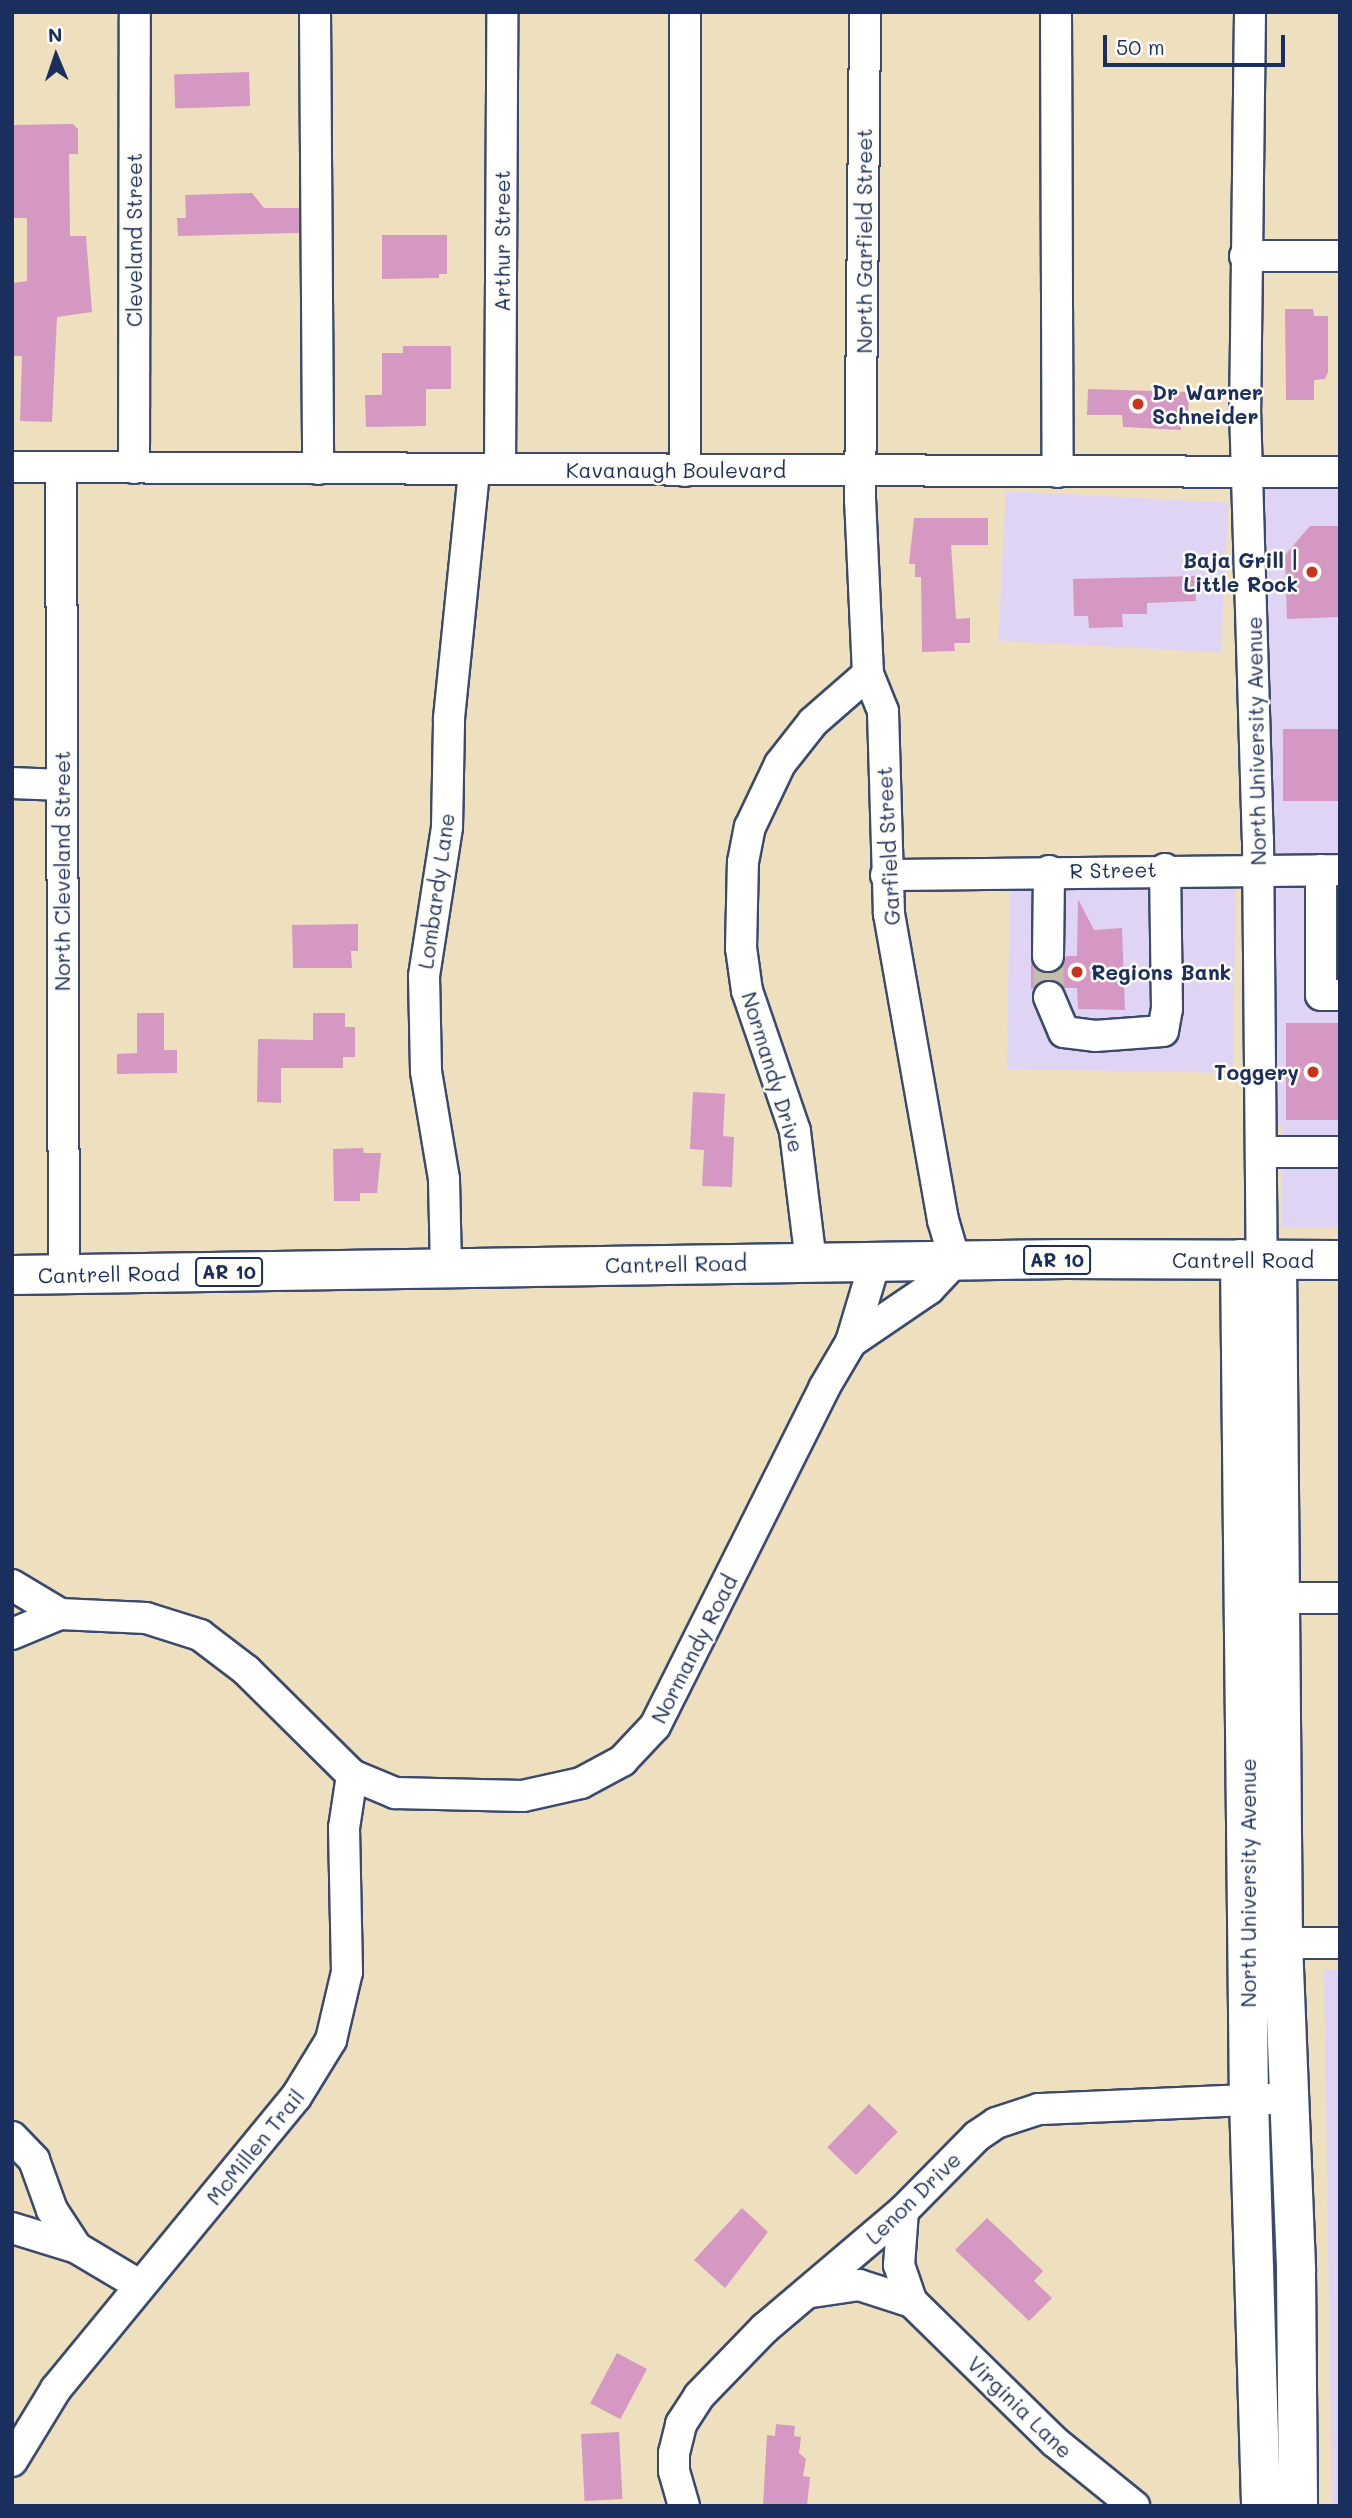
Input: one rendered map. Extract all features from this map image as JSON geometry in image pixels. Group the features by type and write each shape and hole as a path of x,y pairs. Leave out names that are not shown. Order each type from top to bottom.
{"main road":[{"name":"North University Avenue","path":"1259,1260 1280,1598 1283,1943 1290,2098 1298,2506"},
{"name":"North University Avenue","path":"1259,1260 1249,2099 1261,2506"},
{"name":"Cantrell Road","path":"12,1275 811,1262 1340,1260"}],"street":[{"name":"Cleveland Street","path":"134,468 135,12"},
{"path":"315,12 318,469"},
{"name":"Arthur Street","path":"487,470 502,12"},
{"path":"685,12 685,471"},
{"name":"North Garfield Street","path":"863,470 865,12"},
{"path":"1056,12 1058,472"},
{"name":"North University Avenue","path":"1250,12 1245,256 1259,870 1259,1260"},
{"path":"1245,256 1340,256"},
{"name":"Kavanaugh Boulevard","path":"12,467 1340,472"},
{"name":"North Cleveland Street","path":"61,467 64,1275"},
{"name":"Lombardy Lane","path":"446,1268 444,1179 426,1071 424,976 447,827 450,705 487,470"},
{"name":"Garfield Street","path":"863,470 868,674 883,711 886,875 943,1220 955,1261"},
{"name":"Normandy Drive","path":"811,1262 795,1131 747,990 741,948 743,862 750,827 780,764 813,722 868,674"},
{"path":"12,783 61,785"},
{"path":"1049,997 1064,1032 1095,1036 1163,1031 1167,1009 1165,869"},
{"name":"R Street","path":"886,875 1165,869 1330,870"},
{"path":"1330,870 1321,995 1340,995"},
{"path":"1048,956 1049,871"},
{"path":"1261,1152 1340,1152"},
{"name":"Normandy Road","path":"851,1342 929,1289 955,1261"},
{"name":"Normandy Road","path":"12,1634 60,1614 146,1618 200,1635 246,1670 352,1775 395,1793 523,1796 581,1783 640,1745 655,1727 824,1388 851,1342 868,1298 875,1262"},
{"name":"Normandy Road","path":"12,1585 60,1614"},
{"path":"1280,1598 1340,1598"},
{"name":"McMillen Trail","path":"12,2461 40,2410 139,2285 296,2097 331,2040 347,1972 344,1828 352,1775"},
{"path":"1283,1943 1340,1942"},
{"name":"Lenon Drive","path":"684,2506 674,2471 681,2424 724,2368 786,2309 812,2292 903,2211 976,2136 1019,2114 1065,2106 1290,2098"},
{"path":"12,2137 34,2160 52,2210 77,2248"},
{"name":"Virginia Lane","path":"903,2211 899,2265 912,2302 1055,2442 1134,2506"},
{"path":"12,2228 77,2248 139,2285"},
{"name":"Virginia Lane","path":"812,2292 859,2285 912,2302"}],"shaded area":[{"path":"1250,472 1340,472 1340,1227 1281,1227 1281,1126 1261,1125"},
{"path":"1006,491 1229,503 1221,652 998,641"},
{"path":"1010,884 1236,888 1233,1073 1007,1069"},
{"path":"1324,1970 1340,1970 1340,2506 1332,2506"}],"building":[{"path":"249,72 250,106 175,109 174,75"},
{"path":"73,124 78,129 78,154 69,154 70,236 86,236 92,312 57,317 52,422 20,421 22,356 12,356 12,283 27,281 27,218 12,218 12,125"},
{"path":"252,193 264,208 299,208 299,233 178,236 177,218 186,218 185,195"},
{"path":"382,235 447,235 447,274 439,274 439,278 382,279"},
{"path":"1285,309 1313,309 1314,316 1328,316 1328,372 1325,379 1314,380 1314,400 1286,400"},
{"path":"403,346 451,346 451,389 426,389 426,426 366,427 365,395 382,395 382,353 403,353"},
{"name":"Dr Warner Schneider","path":"1088,389 1189,392 1188,416 1181,417 1181,430 1123,427 1122,415 1087,415"},
{"path":"914,518 988,518 988,545 951,545 956,619 970,618 970,643 954,643 955,651 922,652 921,577 915,577 915,564 909,564"},
{"name":"Baja Grill | Little Rock","path":"1310,526 1338,526 1340,617 1287,619 1285,555"},
{"path":"1195,576 1196,601 1147,603 1147,614 1122,614 1123,627 1089,628 1088,616 1074,616 1073,579"},
{"path":"1283,729 1340,729 1340,801 1283,801"},
{"name":"Regions Bank","path":"1078,899 1094,930 1122,928 1125,1010 1078,1009 1077,988 1064,988 1052,980 1031,989 1031,957 1039,971 1048,973 1063,965 1066,956 1077,956"},
{"path":"358,924 358,951 351,951 352,968 293,968 292,925"},
{"path":"137,1013 164,1013 164,1050 177,1050 177,1073 117,1074 117,1054 137,1053"},
{"path":"313,1013 345,1013 345,1027 355,1027 355,1057 343,1057 343,1068 281,1068 281,1103 257,1102 258,1039 313,1040"},
{"name":"Toggery","path":"1286,1023 1340,1023 1340,1120 1286,1120"},
{"path":"693,1092 725,1094 723,1136 734,1137 732,1187 702,1186 704,1150 690,1149"},
{"path":"363,1148 364,1153 381,1153 377,1193 360,1193 360,1201 334,1201 333,1149"},
{"path":"869,2104 898,2132 856,2175 827,2147"},
{"path":"742,2208 768,2232 725,2288 694,2260"},
{"path":"987,2218 1043,2271 1034,2281 1052,2298 1029,2321 955,2250"},
{"path":"617,2353 647,2369 620,2419 590,2403"},
{"path":"776,2424 795,2426 794,2436 801,2437 799,2453 806,2459 803,2476 810,2477 807,2506 763,2506 767,2435 775,2436"},
{"path":"619,2432 623,2499 585,2501 581,2434"}],"tunnel":[{"path":"1048,956 1049,997"}],"place":[{"name":"Dr Warner Schneider","path":"1138,404"},
{"name":"Baja Grill | Little Rock","path":"1312,572"},
{"name":"Regions Bank","path":"1077,972"},
{"name":"Toggery","path":"1313,1072"}]}
